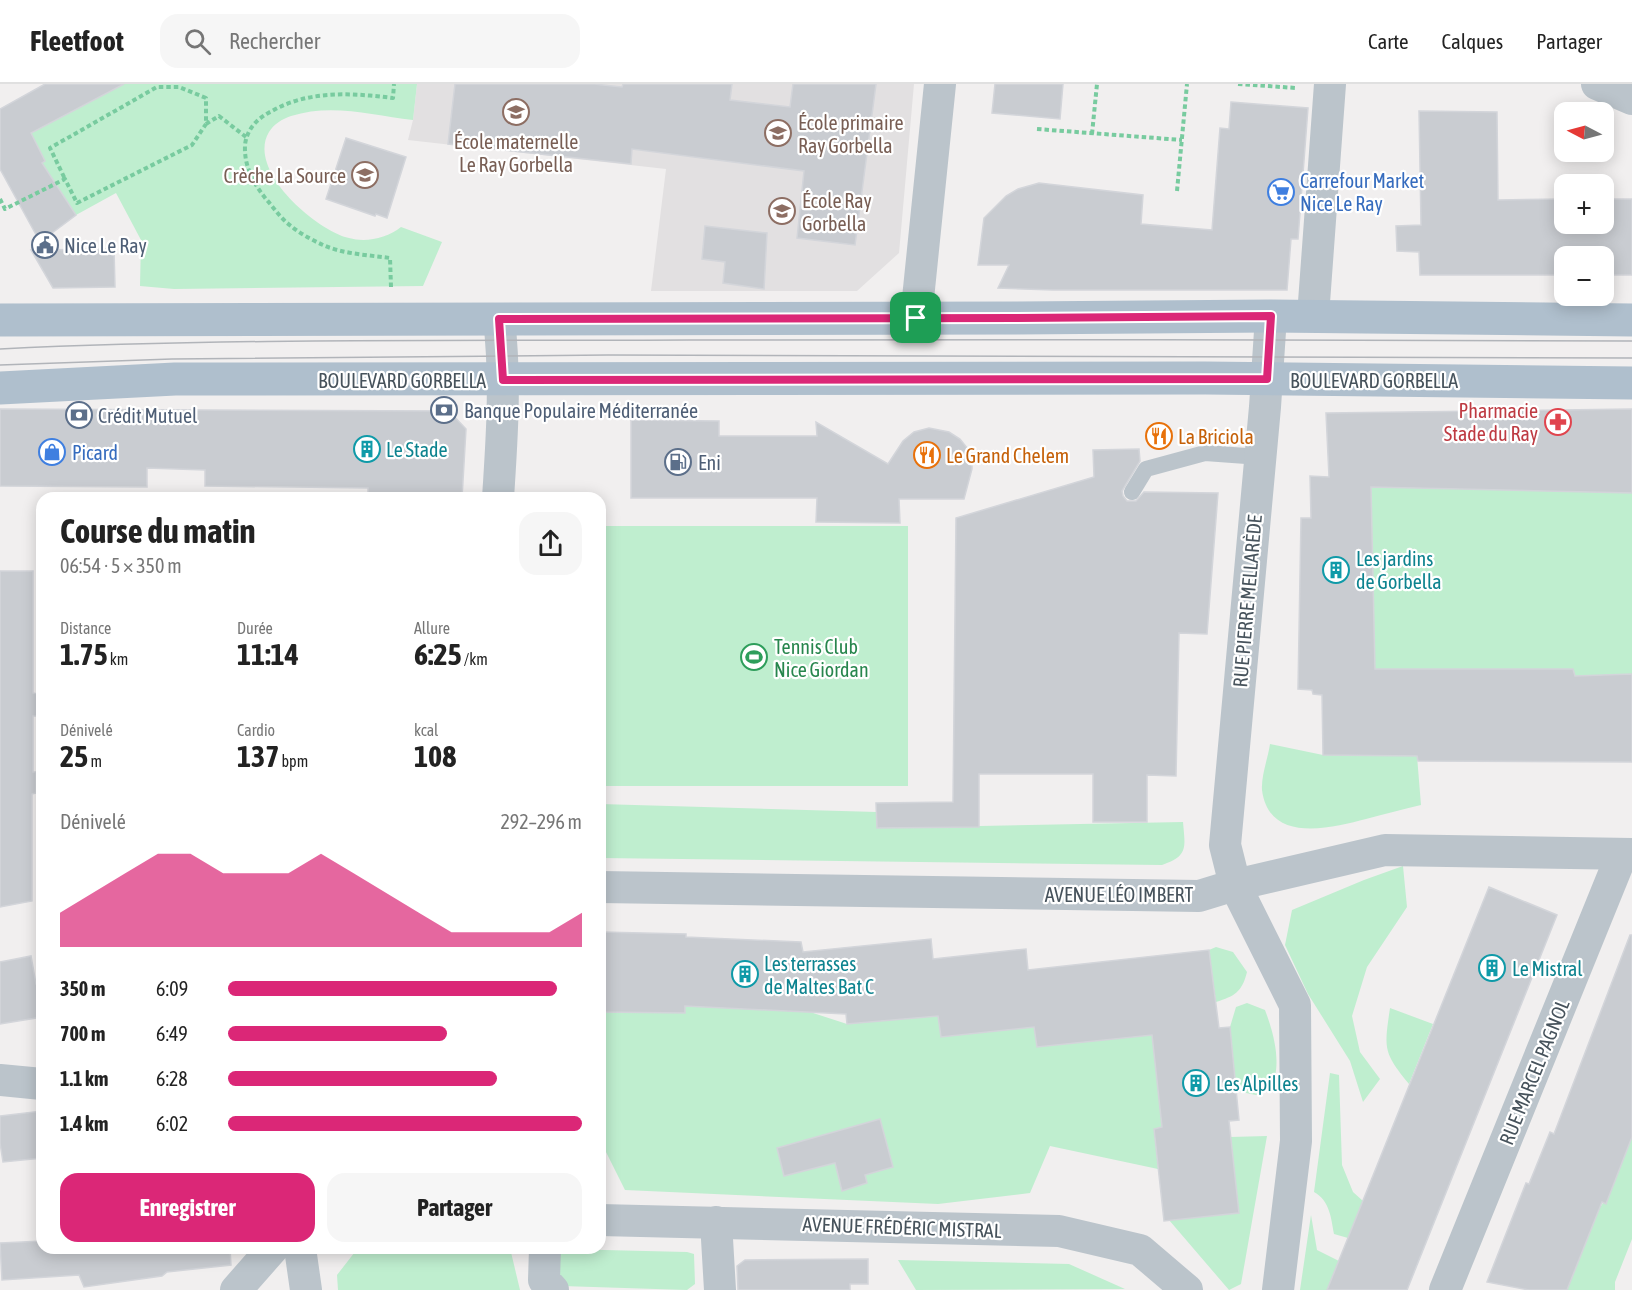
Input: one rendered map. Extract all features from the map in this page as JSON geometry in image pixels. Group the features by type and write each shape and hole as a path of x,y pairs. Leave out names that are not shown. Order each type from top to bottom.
{"main road":[{"path":"0,320 1312,316 1632,320"},
{"name":"BOULEVARD GORBELLA","path":"0,388 176,379 1267,379 1632,383"}],"street":[{"path":"916,318 940,84"},
{"path":"1312,316 1330,84"},
{"path":"1597,84 1632,99"},
{"name":"RUE PIERRE MELLARÈDE","path":"1271,316 1225,845 1235,885 1295,1005 1296,1141 1278,1290"},
{"path":"498,492 503,427 499,319"},
{"name":"AVENUE LÉO IMBERT","path":"606,887 1198,896 1235,885 1385,850 1627,854"},
{"name":"RUE MARCEL PAGNOL","path":"1445,1290 1627,854"},
{"path":"0,1080 36,1083"},
{"name":"AVENUE FRÉDÉRIC MISTRAL","path":"606,1220 1059,1232 1140,1250 1187,1290"},
{"path":"716,1222 720,1290"},
{"path":"236,1290 268,1254"},
{"path":"301,1254 306,1290"},
{"path":"545,1254 544,1280 553,1290"}],"lane":[{"path":"1132,492 1146,469 1205,453 1260,457"}],"path":[{"path":"392,320 390,258 353,254 323,245 291,226 260,191 248,172 245,154 246,137 258,119 289,101 319,95 355,93 393,98 394,84"},
{"path":"1092,134 1097,84"},
{"path":"1177,191 1187,84"},
{"path":"1238,84 1296,88"},
{"path":"206,124 206,98 179,87 157,87 50,148 77,203 192,145 206,124 219,116 246,137"},
{"path":"1037,129 1182,141"},
{"path":"0,200 6,209 65,179"}],"shaded area":[{"name":"École Ray Gorbella","path":"417,84 914,84 899,253 857,291 651,291 666,169 408,140"}],"green space":[{"path":"124,84 417,84 413,120 352,111 306,112 288,117 276,124 269,132 264,147 267,163 288,196 303,211 335,233 349,238 369,240 389,234 401,227 442,242 423,286 174,289 140,286 141,240 116,193 76,215 68,203 31,169 45,161 39,149 24,137"},
{"path":"1371,487 1632,493 1632,674 1575,676 1573,669 1360,669 1374,659"},
{"name":"Tennis Club Nice Giordan","path":"606,526 908,526 908,786 606,786"},
{"path":"1270,744 1323,755 1417,756 1421,805 1336,826 1303,828 1289,825 1276,819 1267,807 1262,790"},
{"path":"606,804 877,812 879,828 1183,822 1183,850 1177,858 1162,865 606,858"},
{"path":"1403,866 1407,907 1367,967 1352,1016 1360,1052 1380,1079 1363,1102 1350,1061 1308,994 1285,945 1292,910"},
{"path":"1216,947 1233,952 1247,972 1237,992 1216,1002 1209,950"},
{"path":"1247,1003 1265,1010 1277,1060 1274,1081 1270,1090 1256,1095 1236,1091 1230,1027 1236,1007"},
{"path":"685,1006 810,1012 847,1024 938,1016 941,1037 1034,1027 1037,1047 1152,1035 1162,1127 1154,1129 1158,1169 1050,1146 1030,1193 938,1204 625,1190 606,1152 606,1012 684,1013"},
{"path":"1390,1008 1433,1024 1409,1084 1394,1064 1388,1049"},
{"path":"1330,1073 1339,1075 1342,1165 1353,1192 1363,1201 1348,1238 1334,1234 1327,1205 1314,1192"},
{"path":"1267,1136 1241,1284 1229,1290 1169,1220 1230,1137"},
{"path":"1632,1137 1632,1239 1615,1282 1615,1290 1567,1290 1598,1211 1612,1188"},
{"path":"1311,1215 1317,1250 1339,1261 1327,1290 1300,1290"},
{"path":"606,1250 694,1254 695,1284 687,1290 562,1286 555,1278 556,1254 606,1254"},
{"path":"353,1254 511,1254 520,1290 338,1290 337,1275"},
{"path":"898,1260 1069,1264 1125,1289 916,1290"}],"building":[{"path":"45,84 124,84 31,133 45,161 42,163 76,215 40,242 0,169 0,109"},
{"name":"École Ray Gorbella","path":"455,84 594,84 622,87 623,84 732,84 730,100 790,107 793,84 876,84 855,245 797,238 804,171 632,149 631,164 448,144"},
{"path":"995,84 1063,84 1060,119 992,113"},
{"path":"1231,102 1308,108 1298,239 1291,239 1287,290 998,288 1009,265 978,265 984,218 1006,196 1018,189 1039,183 1143,195 1141,224 1212,230 1220,128 1229,129"},
{"path":"1419,111 1497,112 1498,200 1554,199 1554,234 1614,234 1614,199 1632,199 1632,275 1614,275 1614,246 1554,246 1554,275 1420,275 1419,252 1397,251 1396,226 1421,225"},
{"path":"346,138 406,157 387,218 326,199"},
{"path":"705,226 767,233 764,289 723,283 725,262 702,259"},
{"path":"114,249 115,287 53,288 31,250"},
{"path":"0,409 449,411 466,429 462,492 368,492 368,488 205,486 205,470 147,468 147,487 0,486"},
{"name":"Les jardins de Gorbella","path":"1632,409 1632,493 1371,487 1375,669 1573,669 1575,676 1632,674 1632,762 1418,761 1417,756 1323,755 1322,695 1313,694 1312,690 1298,689 1301,518 1311,518 1310,476 1329,477 1326,413"},
{"path":"631,420 719,421 719,436 817,436 816,422 888,464 903,441 914,432 929,428 949,432 960,439 968,449 972,469 964,499 899,499 900,523 816,522 817,498 631,498"},
{"path":"1139,449 1140,461 1122,491 1127,501 1136,501 1144,492 1218,493 1207,634 1179,633 1176,776 1147,775 1147,822 1093,822 1093,774 979,774 979,827 877,828 876,803 953,802 956,518 1094,477 1093,450"},
{"path":"0,571 33,571 33,693 36,694 36,716 33,716 33,772 36,772 36,793 32,794 32,901 0,907"},
{"path":"1489,887 1557,915 1407,1290 1327,1290"},
{"name":"Les Alpilles","path":"606,932 686,934 686,937 801,942 803,952 931,939 933,959 1026,949 1028,970 1209,950 1219,1028 1230,1027 1239,1120 1229,1121 1239,1213 1164,1221 1154,1129 1162,1127 1152,1035 1037,1047 1034,1027 941,1037 938,1016 847,1024 846,1014 685,1006 685,1013 606,1012"},
{"path":"1630,935 1632,935 1632,1137 1606,1204 1602,1202 1567,1290 1529,1290 1487,1282 1526,1183 1529,1184 1550,1132 1554,1134"},
{"path":"31,956 36,984 36,1018 0,1024 0,962"},
{"path":"36,1112 36,1159 3,1162 0,1116"},
{"path":"880,1119 893,1167 865,1175 867,1183 842,1191 835,1163 784,1176 777,1148"},
{"path":"36,1241 36,1254 230,1254 231,1265 167,1272 162,1276 84,1287 79,1275 2,1280 0,1243"},
{"path":"868,1259 868,1284 850,1284 850,1290 738,1290 737,1266 745,1260"}],"tram line":[{"path":"0,349 86,345 344,341 1632,341"},
{"path":"0,365 172,359 608,355 1632,358"}],"place":[{"name":"École maternelle Le Ray Gorbella","path":"516,112"},
{"name":"École primaire Ray Gorbella","path":"778,133"},
{"name":"Crèche La Source","path":"365,175"},
{"name":"Carrefour Market Nice Le Ray","path":"1281,192"},
{"name":"École Ray Gorbella","path":"782,211"},
{"name":"Nice Le Ray","path":"45,245"},
{"name":"Banque Populaire Méditerranée","path":"444,410"},
{"name":"Crédit Mutuel","path":"79,415"},
{"name":"Pharmacie Stade du Ray","path":"1558,422"},
{"name":"La Briciola","path":"1159,436"},
{"name":"Le Stade","path":"367,449"},
{"name":"Picard","path":"52,452"},
{"name":"Le Grand Chelem","path":"927,455"},
{"name":"Eni","path":"678,462"},
{"name":"Les jardins de Gorbella","path":"1336,570"},
{"name":"Tennis Club Nice Giordan","path":"754,657"},
{"name":"Le Mistral","path":"1492,968"},
{"name":"Les terrasses de Maltes Bat C","path":"745,974"},
{"name":"Les Alpilles","path":"1196,1083"}],"route":[{"path":"1271,316 1267,379 503,380 499,319 916,318 1271,316"}]}
